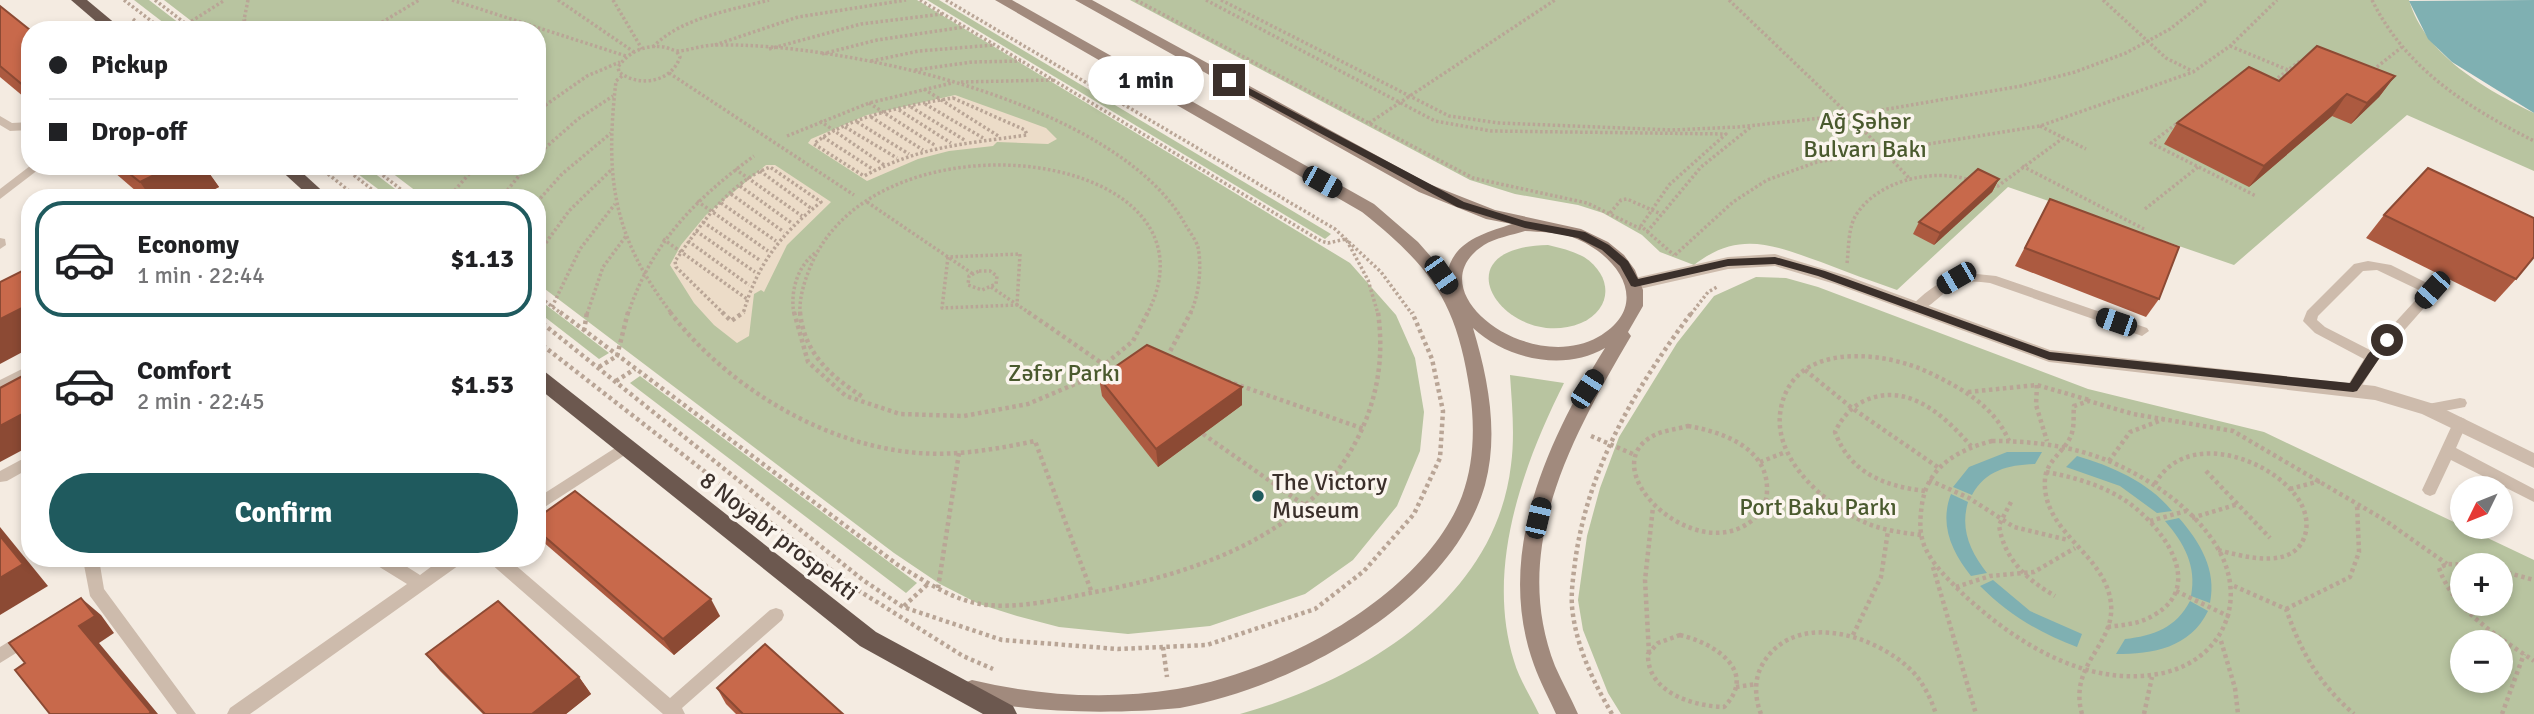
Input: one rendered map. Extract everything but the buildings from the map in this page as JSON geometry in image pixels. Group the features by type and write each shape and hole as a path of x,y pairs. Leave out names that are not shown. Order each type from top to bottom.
{"highway":[{"path":"78,0 105,21"},
{"path":"295,175 311,189"},
{"name":"8 Noyabr prospekti","path":"546,383 814,599 868,639 941,682 1004,714"}],"main road":[{"path":"1002,0 1368,208 1406,237 1432,263 1472,321 1495,338 1524,349 1556,354 1587,350 1612,340 1630,323"},
{"path":"1082,0 1424,188 1492,215 1581,235 1605,247 1624,264 1635,284 1637,304 1630,323 1568,425 1550,470 1535,530 1528,595 1538,643 1567,714"},
{"path":"941,682 1026,702 1082,705 1170,699 1209,692 1296,661 1342,636 1396,596 1427,565 1454,531 1469,501 1483,432 1475,369 1452,279 1458,259 1474,242 1496,231 1524,226 1554,227"}],"street":[{"path":"1635,284 1685,267 1754,259 1775,260 1815,271 2049,356 2353,388 2428,409 2534,461"}],"lane":[{"path":"0,120 10,127 21,126"},
{"path":"0,195 26,175"},
{"path":"2353,388 2372,357 2432,290 2368,263 2359,267 2312,314 2310,321 2320,330 2372,357"},
{"path":"1917,308 1941,286 1956,278 1971,276 1990,279 2142,331"},
{"path":"0,386 21,375"},
{"path":"2428,409 2460,403"},
{"path":"2430,490 2460,423"},
{"path":"546,500 626,447"},
{"path":"2448,451 2534,496"},
{"path":"2,477 21,466"},
{"path":"92,567 91,595 187,714"},
{"path":"394,567 418,582"},
{"path":"236,714 442,567"},
{"path":"506,567 673,711 776,615"},
{"path":"0,656 43,627"}],"path":[{"path":"124,0 151,21"},
{"path":"155,0 183,21"},
{"path":"192,21 225,0"},
{"path":"245,21 248,0"},
{"path":"384,21 419,0"},
{"path":"452,0 520,21"},
{"path":"558,0 634,52"},
{"path":"613,0 642,48"},
{"path":"653,47 657,40 680,30 769,0"},
{"path":"714,45 798,17 906,0"},
{"path":"920,0 1321,241 1336,243 1346,239"},
{"path":"546,326 863,580 903,607 1002,640 1118,649 1206,645 1315,609 1364,571 1415,514 1440,458 1443,411 1432,359 1410,309 1381,272 1335,229 946,0"},
{"path":"1136,0 1473,178 1517,191 1579,201 1647,232"},
{"path":"1206,0 1436,121 1491,131 1613,135 1726,134 1669,186 1641,226 1685,267"},
{"path":"1221,0 1449,116 1477,121 1610,129 1715,129 1849,115 1931,103 2044,79 2091,66 2149,42 2177,25 2207,0"},
{"path":"1369,123 1555,0"},
{"path":"1729,0 1849,115 1911,180"},
{"path":"2103,0 2166,58 2193,72"},
{"path":"1674,257 1714,217 1768,180 1817,162 2040,126 2155,89 2193,72 2230,46 2277,0"},
{"path":"2372,0 2384,26 2402,47 2461,98 2534,141"},
{"path":"766,50 861,24 943,14"},
{"path":"819,55 877,40 965,27"},
{"path":"546,29 626,56"},
{"path":"677,52 680,62 669,73 638,81 618,72 621,61 626,56 642,48 653,47 677,52 690,46 714,45 819,55 911,70 985,91 1088,134 1160,186 1187,217 1199,249 1200,286 1193,314 1180,341 1166,359 1172,361"},
{"path":"868,62 919,51 995,45"},
{"path":"2230,46 2288,70"},
{"path":"2364,77 2402,47"},
{"path":"2271,83 2301,60 2312,65"},
{"path":"546,105 606,65 621,61"},
{"path":"911,70 955,64 1022,61"},
{"path":"669,73 854,195"},
{"path":"622,76 616,80 611,133 615,203 626,236 642,270 675,319 700,345 748,386 790,411 846,437 884,449 930,454 959,453 1035,441 1092,593"},
{"path":"787,136 869,103 954,82 1057,80"},
{"path":"924,89 938,101 1000,138"},
{"path":"546,147 578,119 614,95"},
{"path":"958,99 1028,132 1024,137 967,141 923,150 864,176 814,144 822,136 871,117 925,104 958,99"},
{"path":"869,103 937,147"},
{"path":"925,104 984,139"},
{"path":"911,107 967,141"},
{"path":"898,110 952,144"},
{"path":"871,117 923,150"},
{"path":"2184,118 2151,143 2256,196"},
{"path":"820,121 884,165"},
{"path":"858,122 910,154"},
{"path":"1647,232 1701,167 1754,125"},
{"path":"2040,126 2086,149"},
{"path":"845,127 898,159"},
{"path":"546,192 562,174 611,133"},
{"path":"822,136 874,170"},
{"path":"1989,184 1998,186 2063,138"},
{"path":"598,367 617,356 625,314 642,270 663,239 697,201 754,156"},
{"path":"815,253 805,259 793,299 798,340 820,374 858,403 910,416 969,417 1032,403 1059,393 1106,366 1140,332 1151,313 1161,275 1159,257 1145,223 1118,196 1090,181 1058,170 998,164 935,173 911,180 867,202 831,230 815,253 799,300 804,338 826,371 863,397"},
{"path":"2022,166 2144,229"},
{"path":"773,167 821,202 776,241 755,272 740,318 727,319 675,265 681,251 703,222 749,179 760,171 773,167"},
{"path":"2146,209 2199,167"},
{"path":"546,243 569,211 612,168"},
{"path":"735,169 802,216"},
{"path":"760,171 812,209"},
{"path":"329,175 347,189"},
{"path":"354,175 372,189"},
{"path":"383,175 400,189"},
{"path":"456,189 468,175"},
{"path":"508,189 520,175"},
{"path":"1847,264 1851,225 1861,207 1882,191 1911,180 1962,176 1980,182"},
{"path":"740,186 793,224"},
{"path":"731,194 785,232"},
{"path":"1610,213 1625,199 1661,215"},
{"path":"697,201 768,251"},
{"path":"867,202 973,274 990,271 997,276 996,284 975,290 968,285 973,274"},
{"path":"552,307 580,248 615,203"},
{"path":"721,203 776,241"},
{"path":"703,222 761,261"},
{"path":"696,231 755,272"},
{"path":"584,332 601,273 617,245 626,236"},
{"path":"663,239 747,299"},
{"path":"546,302 808,500 929,583 979,604 1092,593 1137,585 1213,562 1254,544 1307,507 1348,459 1364,429 1380,370 1381,348 1370,286 1346,239"},
{"path":"688,241 749,285"},
{"path":"948,257 1020,254 1017,305"},
{"path":"948,257 942,308 1017,305"},
{"path":"1674,257 1685,267"},
{"path":"991,287 1125,380"},
{"path":"1612,714 1601,696 1577,630 1571,598 1579,534 1607,443 1639,386 1708,292"},
{"path":"546,348 853,587 963,656 1001,672"},
{"path":"1921,535 1888,531 1836,505 1800,472 1786,452 1780,430 1783,398 1793,380 1805,370 1840,357 1877,356 1918,367 1967,392 1988,407 2004,427 2009,441"},
{"path":"616,381 635,369"},
{"path":"1805,370 1852,408 1939,468"},
{"path":"1223,379 1364,429"},
{"path":"1967,392 1973,389 2037,386 2133,414 2233,431 2357,503 2447,564"},
{"path":"2037,386 2036,405 2047,442"},
{"path":"1925,491 1885,485 1867,476 1846,457 1835,432 1852,408 1877,395 1895,394 1913,399 1945,418 1971,446"},
{"path":"2082,714 2077,692 2107,627 2111,612 2109,590 2069,540 2047,502 2046,472 2073,432 2074,406 2089,401"},
{"path":"2109,461 2130,432 2167,418"},
{"path":"1568,425 1635,455"},
{"path":"1688,426 1728,436 1746,447 1760,462 1769,486 1765,509 1751,523 1732,531 1708,532 1684,527 1653,506 1635,481 1635,455 1652,435 1668,428 1688,426"},
{"path":"1203,434 1307,507"},
{"path":"1932,564 2008,633 2059,662 2085,670 2152,677 2196,660 2221,641 2230,617 2234,586 2217,550 2186,511 2155,484 2109,461 2063,445 2009,441 1971,446 1952,456 1930,480 1925,491 1921,535 1976,714"},
{"path":"1760,462 1786,452"},
{"path":"939,588 959,453"},
{"path":"2155,484 2171,463 2195,454 2211,454 2253,465 2290,489 2308,522 2306,533 2292,552 2272,559 2217,550"},
{"path":"2206,471 2270,538"},
{"path":"2046,472 2066,475 2106,489 2150,521 2175,561 2176,591 2170,604 2152,619 2127,626 2107,627"},
{"path":"1930,480 1969,499 2000,521 2028,532 2069,540"},
{"path":"2290,489 2321,481"},
{"path":"2011,502 2000,521 2003,544 2024,574 2055,596"},
{"path":"2234,586 2286,608 2342,586 2354,573 2360,557 2357,503"},
{"path":"2192,518 2238,504"},
{"path":"1653,506 1645,547 1643,599 1649,679 1661,697"},
{"path":"2150,521 2186,511"},
{"path":"1853,635 1881,577 1888,531"},
{"path":"1956,587 1990,576 2024,574 2045,567 2075,548"},
{"path":"2450,564 2439,568 2449,591 2534,661"},
{"path":"2513,574 2534,580"},
{"path":"903,607 929,583"},
{"path":"2176,591 2230,617"},
{"path":"2286,608 2304,660 2317,678 2354,714"},
{"path":"1761,714 1756,684 1762,661 1778,643 1801,632 1853,635 1876,644 1913,672 1931,697 1936,714"},
{"path":"1649,654 1667,638 1695,637 1721,651 1730,662 1736,687 1732,698 1723,707 1703,713"},
{"path":"2221,641 2235,688 2238,714"},
{"path":"1163,647 1170,699"},
{"path":"2502,714 2524,654"},
{"path":"2144,714 2152,677"},
{"path":"1736,687 1756,684"}],"green space":[{"path":"134,0 149,0 176,21 161,21"},
{"name":"Zəfər Parkı","path":"164,0 917,0 1350,263 1396,315 1415,358 1424,412 1420,451 1397,506 1353,560 1305,594 1210,626 1128,634 1059,627 979,604 940,584 894,553 546,290 546,189 413,189 395,175 546,175 546,21 191,21"},
{"path":"927,0 939,0 1331,234 1325,239"},
{"name":"Ağ Şəhər Bulvarı Bakı","path":"1130,0 2409,0 2417,20 2443,54 2477,81 2534,113 2534,171 2407,115 2234,265 2008,187 1897,290 1787,250 1756,244 1726,247 1694,265 1660,252 1642,235 1603,213 1578,205 1515,194 1470,180"},
{"path":"359,175 377,175 395,189 378,189"},
{"path":"1548,245 1584,257 1600,273 1604,283 1604,301 1592,317 1581,323 1554,328 1529,324 1508,312 1494,296 1489,278 1494,262 1513,250"},
{"name":"Port Baku Parkı","path":"1756,277 1786,278 1818,287 2088,389 2264,432 2450,520 2450,539 2490,539 2534,560 2534,714 1621,714 1608,693 1583,630 1578,600 1587,536 1600,488 1619,437 1677,343 1714,296"},
{"path":"546,305 609,353 599,359 546,318"},
{"path":"1510,375 1564,383 1523,482 1506,554 1506,626 1516,668 1539,714 1240,714 1331,680 1374,656 1414,628 1450,595 1479,557 1500,514 1512,454"},
{"path":"640,376 917,583 906,593 630,383"}],"shaded area":[{"path":"955,95 1046,128 1057,139 1048,144 997,142 993,146 949,151 918,159 867,181 808,143 811,139 867,115"},
{"path":"766,165 775,165 831,202 787,245 764,292 761,290 754,294 749,336 737,343 714,325 694,303 670,265 681,245 706,215"}],"water":[{"path":"2534,0 2534,113 2452,62 2428,39 2409,1"},
{"path":"2007,452 2042,452 2035,464 2007,468 1991,474 1972,495 1953,487 1969,467"},
{"path":"2077,456 2129,476 2141,483 2172,511 2157,513 2120,486 2066,467"},
{"path":"1951,494 1968,502 1965,521 1968,539 1987,573 1971,576 1953,548 1946,517"},
{"path":"2179,518 2205,557 2211,579 2210,603 2191,596 2192,575 2187,556 2165,521"},
{"path":"1993,580 2030,611 2082,634 2077,647 2050,636 2013,614 1980,586"},
{"path":"2190,601 2208,611 2181,641 2157,650 2116,654 2125,639 2145,636 2171,624"}],"place":[{"name":"The Victory Museum","path":"1258,496"}],"route":[{"path":"1229,80 1424,188 1460,205 1525,224 1554,227 1581,235 1605,247 1624,264 1635,284 1728,263 1754,259 1775,260 1822,273 2049,356 2353,388 2372,357 2387,340"}]}
